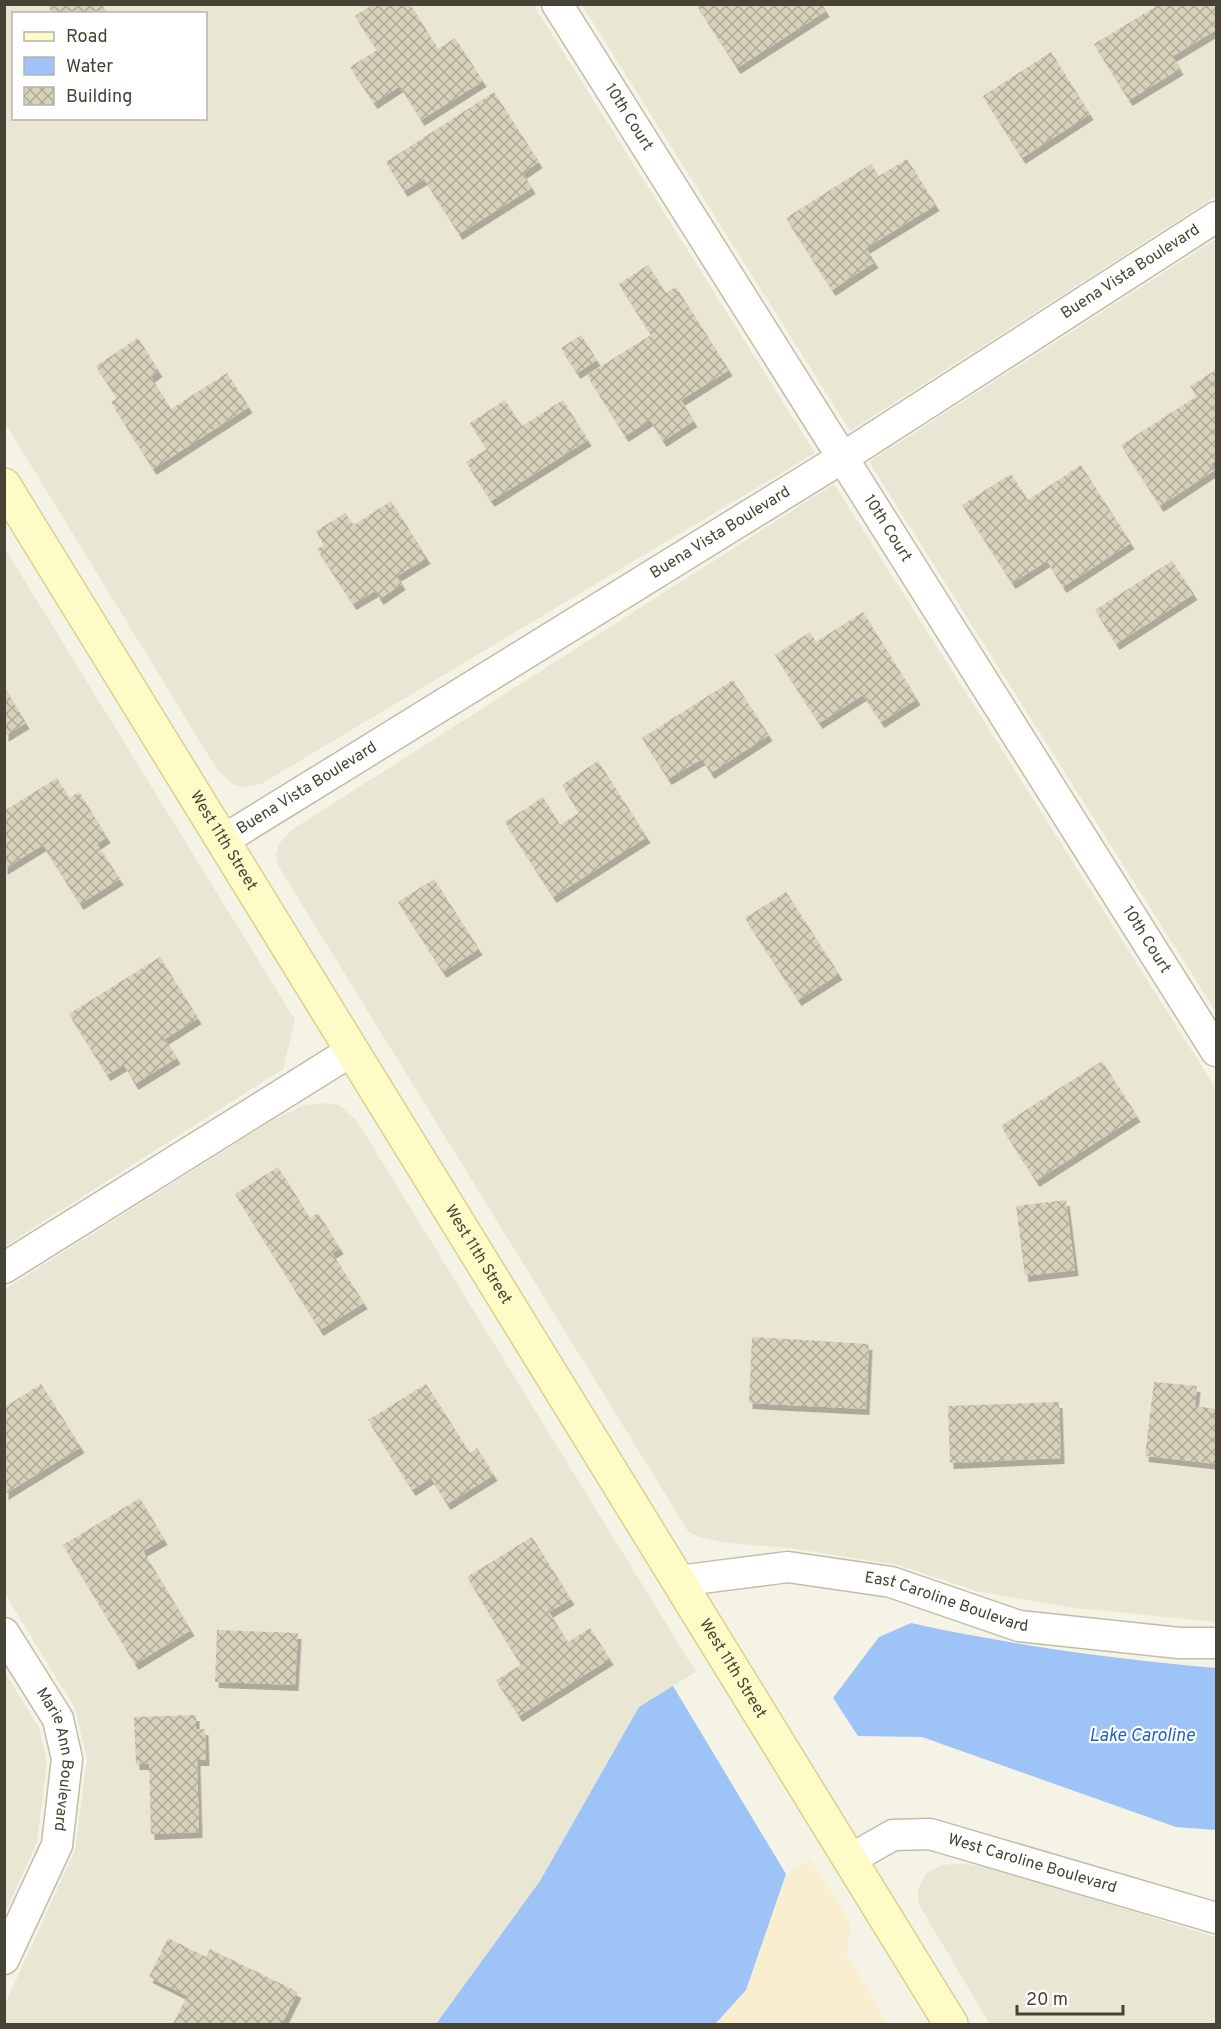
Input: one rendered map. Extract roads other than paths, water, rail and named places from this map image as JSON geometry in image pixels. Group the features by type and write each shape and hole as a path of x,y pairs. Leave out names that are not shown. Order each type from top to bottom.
{"main road":[{"name":"West 11th Street","path":"4,485 951,2025"}],"street":[{"name":"10th Court","path":"557,4 1216,1051"},
{"name":"Buena Vista Boulevard","path":"222,841 842,458 1216,217"},
{"path":"4,1268 353,1050"},
{"name":"East Caroline Boulevard","path":"678,1581 788,1567 891,1582 1019,1626 1179,1642 1216,1643"},
{"name":"Marie Ann Boulevard","path":"4,1633 58,1719 67,1760 57,1845 4,1959"},
{"name":"West Caroline Boulevard","path":"849,1860 893,1835 930,1834 1216,1918"}],"water":[{"name":"Lake Caroline","path":"911,1623 1063,1650 1216,1668 1216,1830 1176,1827 922,1737 858,1736 833,1698 879,1637"},
{"path":"673,1686 786,1874 746,1990 715,2024 436,2024 540,1881 639,1707"}]}
